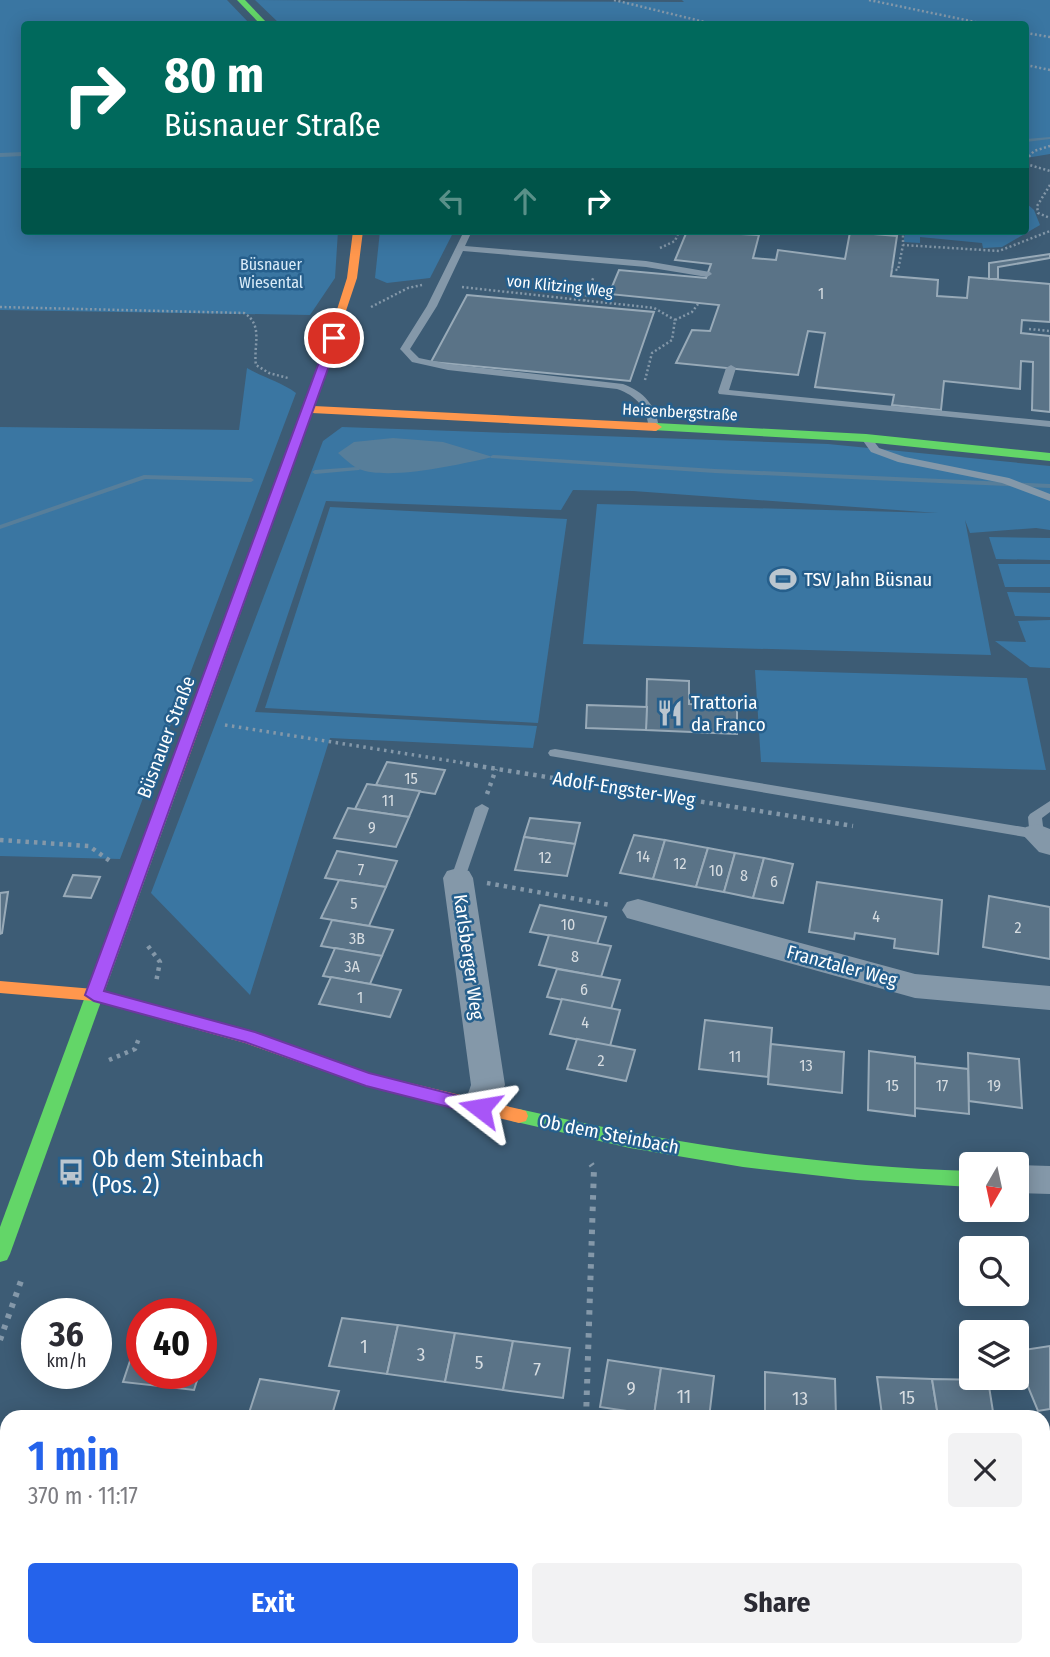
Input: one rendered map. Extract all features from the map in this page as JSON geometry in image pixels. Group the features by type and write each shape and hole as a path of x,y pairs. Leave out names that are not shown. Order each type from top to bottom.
{"street":[{"path":"241,0 261,21"},
{"name":"Büsnauer Straße","path":"0,1254 307,409 352,278 357,235"},
{"name":"Heisenbergstraße","path":"307,409 866,438 1050,457"},
{"name":"Karlsberger Weg","path":"458,878 488,1085 480,1108"},
{"name":"Franztaler Weg","path":"638,910 915,986 1050,999"},
{"name":"Ob dem Steinbach","path":"0,987 94,995 249,1037 366,1079 480,1108 756,1162 923,1178 959,1178"},
{"path":"1029,1179 1050,1180"}],"lane":[{"path":"466,235 440,284 432,306 405,349 416,360 608,382 644,398 653,416 654,428"},
{"path":"458,248 646,264 707,274"},
{"path":"731,368 723,392 1050,424"},
{"path":"866,438 875,450 902,460 1005,480 1045,496"},
{"path":"555,754 1044,839"},
{"path":"1044,839 1035,817 1050,805"},
{"name":"Karlsberger Weg","path":"458,878 482,808"}],"path":[{"path":"614,0 701,21"},
{"path":"869,0 970,21"},
{"path":"1029,34 1050,38"},
{"path":"1029,66 1050,70"},
{"path":"1029,158 1034,151 1050,146"},
{"path":"1029,163 1048,170"},
{"path":"1050,185 1037,206 1038,213 1050,218"},
{"path":"903,245 999,251 1050,232"},
{"path":"891,270 898,270 902,235"},
{"name":"von Klitzing Weg","path":"367,308 390,301 407,286 440,284 654,308 675,320"},
{"path":"584,301 590,284"},
{"path":"643,384 652,353 672,340 675,320 692,312 698,304"},
{"path":"0,307 244,313 251,316 258,327 254,356 256,365 269,373 289,379"},
{"path":"1029,329 1050,331"},
{"name":"Adolf-Engster-Weg","path":"195,721 860,827"},
{"path":"0,840 89,846 120,867"},
{"path":"458,878 638,910"},
{"path":"586,1410 594,1168"}],"green space":[{"name":"Büsnauer Wiesental","path":"0,0 227,0 247,21 21,21 21,235 338,235 335,278 310,315 0,310"},
{"path":"255,0 1050,0 1050,154 1029,158 1029,21 277,21"},
{"path":"1029,206 1034,210 1040,225 1029,231"},
{"path":"380,235 452,235 430,278 387,283 375,278"},
{"path":"905,235 1023,235 1002,247 983,248 982,243 920,237 920,243 903,242"},
{"path":"247,368 296,393 120,859 0,856 0,427 239,430"},
{"path":"342,427 828,444 1050,466 1050,530 1036,528 970,533 965,520 991,655 583,644 597,504 938,513 633,491 573,490 561,510 326,501 255,712 537,726 533,748 330,738 250,995 151,893 323,441"},
{"path":"330,507 567,519 538,723 265,708"},
{"path":"989,537 1050,538 1050,560 996,559"},
{"path":"998,564 1050,564 1050,587 1005,587"},
{"path":"1007,592 1050,593 1050,617 1015,616"},
{"path":"1050,620 1050,668 1030,667 995,641 1026,642 1018,621"},
{"path":"755,670 1027,678 1046,770 761,762"}],"shaded area":[{"path":"393,438 443,442 493,457 425,470 388,473 359,469 338,453 354,442"}],"building":[{"path":"685,235 759,235 753,258 776,260 778,250 845,259 849,235 885,235 897,236 891,276 938,280 937,296 967,298 969,277 1050,284 1050,322 1022,320 1021,333 1050,336 1050,412 1032,410 1033,362 1021,361 1020,389 944,381 941,410 892,405 894,395 815,387 825,333 808,331 798,375 676,363 692,330 710,331 719,305 609,294 619,270 706,278 711,264 675,260"},
{"path":"1050,254 1050,258 998,267 998,279 989,279 989,263"},
{"path":"467,295 654,312 630,381 431,362"},
{"path":"647,679 689,681 689,704 737,706 737,734 646,730"},
{"path":"587,705 647,707 646,730 586,728"},
{"path":"387,762 445,770 435,794 376,785"},
{"path":"367,784 420,791 409,817 355,809"},
{"path":"348,808 409,817 396,847 334,838"},
{"path":"530,818 580,823 575,844 524,837"},
{"path":"634,835 665,840 653,879 620,873"},
{"path":"524,837 575,844 567,876 515,870"},
{"path":"665,840 708,848 696,887 653,879"},
{"path":"708,848 735,853 724,892 696,887"},
{"path":"337,851 397,861 386,887 325,878"},
{"path":"735,853 764,858 753,898 724,892"},
{"path":"764,858 793,864 783,903 753,898"},
{"path":"73,875 100,877 91,898 64,896"},
{"path":"339,880 386,887 369,926 321,918"},
{"path":"817,882 942,900 938,954 894,948 895,939 855,933 854,939 809,932"},
{"path":"8,892 2,933 0,934 0,893"},
{"path":"989,896 1050,907 1050,959 983,947"},
{"path":"540,905 606,917 597,944 530,932"},
{"path":"332,920 393,930 382,956 321,946"},
{"path":"549,935 611,946 601,977 539,965"},
{"path":"335,948 382,956 370,984 323,976"},
{"path":"557,969 620,980 611,1009 547,997"},
{"path":"331,977 401,990 390,1017 319,1004"},
{"path":"562,999 620,1010 610,1046 550,1034"},
{"path":"705,1020 772,1028 768,1077 699,1069"},
{"path":"577,1039 635,1050 626,1081 567,1069"},
{"path":"771,1044 844,1052 842,1093 768,1084"},
{"path":"869,1051 915,1057 915,1116 868,1110"},
{"path":"968,1053 1019,1059 1022,1108 969,1101"},
{"path":"915,1063 968,1069 969,1114 915,1108"},
{"path":"342,1318 398,1325 387,1374 329,1366"},
{"path":"398,1325 455,1333 445,1382 387,1374"},
{"path":"455,1333 513,1341 503,1390 445,1382"},
{"path":"513,1341 570,1348 563,1398 503,1390"},
{"path":"1050,1346 1050,1409 1038,1410 1029,1389 1029,1349"},
{"path":"608,1360 661,1368 655,1410 600,1407"},
{"path":"661,1368 714,1376 710,1410 655,1410"},
{"path":"765,1372 835,1379 836,1410 765,1410"},
{"path":"877,1377 932,1379 937,1410 881,1410"},
{"path":"260,1379 339,1391 333,1410 250,1410"},
{"path":"932,1379 959,1379 959,1390 990,1390 993,1410 937,1410"}],"waterway":[{"path":"1029,141 1050,138"},
{"path":"0,155 21,154"},
{"path":"493,457 715,471 1050,486"},
{"path":"315,472 357,469"},
{"path":"0,527 144,477 251,480"}],"traffic: fast":[{"path":"241,0 261,21"},
{"path":"656,427 866,438 1050,457"},
{"path":"0,1254 174,777"},
{"path":"519,1116 574,1129 743,1160 857,1173 959,1179"}],"traffic: slow":[{"path":"174,777 333,338 352,278 357,235"},
{"path":"308,409 656,427"},
{"path":"0,987 94,995 249,1037 366,1079 519,1116"}],"place":[{"name":"TSV Jahn Büsnau","path":"783,579"},
{"name":"Trattoria da Franco","path":"670,713"},
{"name":"Ob dem Steinbach (Pos. 2)","path":"71,1172"}],"route":[{"path":"334,338 94,995 249,1037 366,1079 480,1108"}]}
